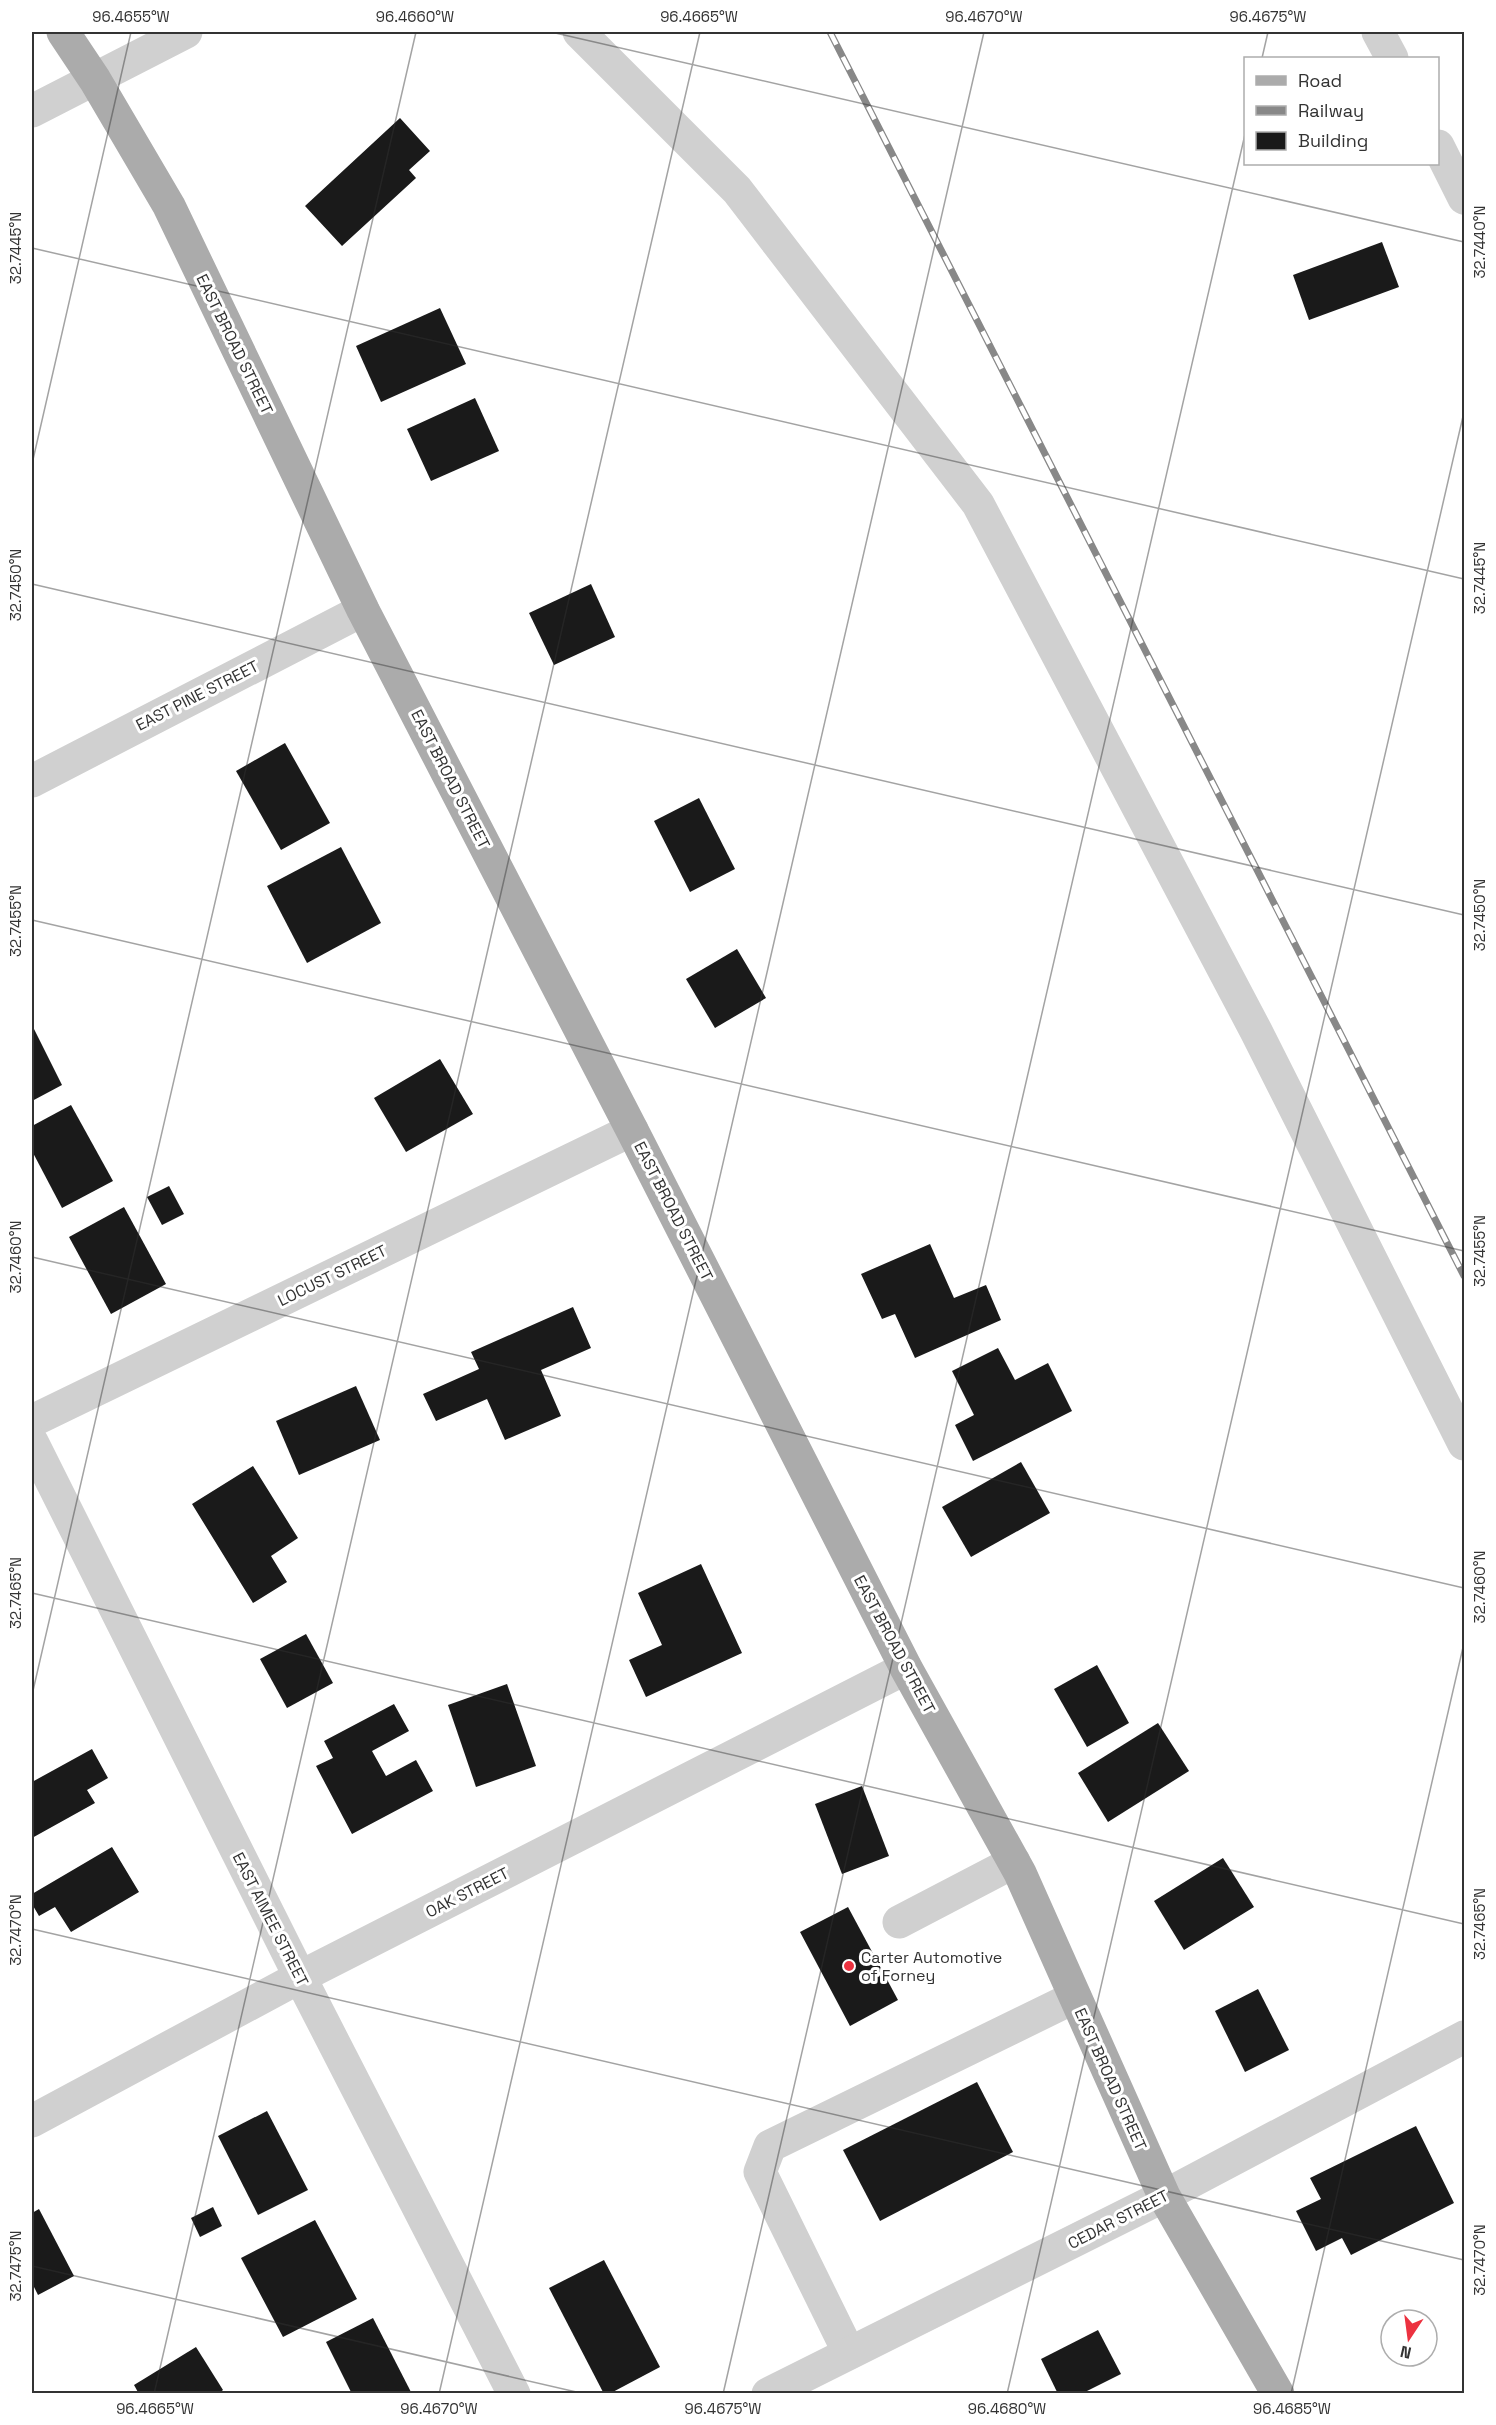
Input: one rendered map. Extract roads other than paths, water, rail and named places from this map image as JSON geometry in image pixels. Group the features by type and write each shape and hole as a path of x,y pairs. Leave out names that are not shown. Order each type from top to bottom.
{"main road":[{"name":"EAST BROAD STREET","path":"63,32 95,80 169,206 363,610 632,1130 906,1668 1014,1862 1164,2196 1278,2394"}],"street":[{"path":"32,111 186,32"},
{"path":"579,32 737,190 978,504 1256,1031 1464,1444"},
{"path":"1378,32 1391,57"},
{"path":"1439,150 1464,198"},
{"name":"EAST PINE STREET","path":"32,781 363,610"},
{"name":"LOCUST STREET","path":"32,1421 632,1130"},
{"name":"EAST AIMEE STREET","path":"32,1442 300,1977 514,2394"},
{"name":"OAK STREET","path":"32,2121 300,1977 906,1668"},
{"path":"899,1922 1014,1862"},
{"path":"849,2354 760,2172 770,2146 1075,1998"},
{"name":"CEDAR STREET","path":"768,2394 1164,2196 1464,2037"}],"railway":[{"path":"830,32 1464,1276"}],"place":[{"name":"Carter Automotive of Forney","path":"849,1966"}]}
